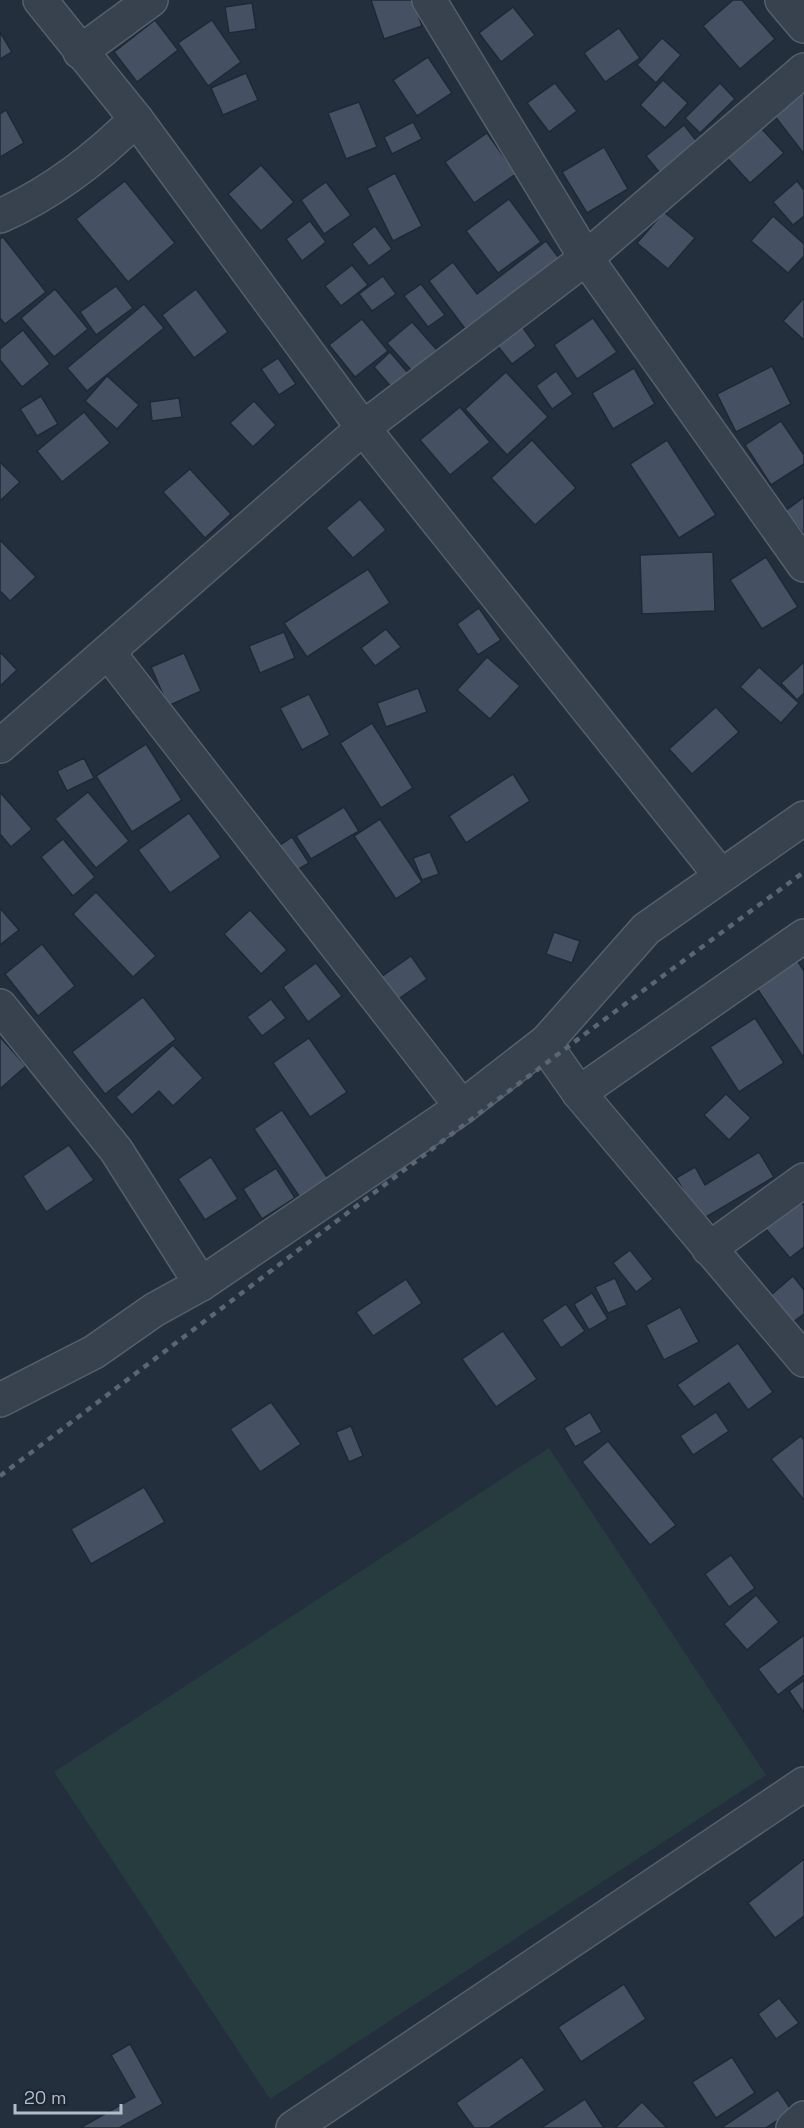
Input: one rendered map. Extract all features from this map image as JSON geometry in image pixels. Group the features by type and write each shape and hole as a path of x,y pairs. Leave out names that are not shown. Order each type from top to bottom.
{"street":[{"path":"40,0 136,119 363,428 721,876"},
{"path":"80,52 151,0"},
{"path":"429,0 586,258 804,565"},
{"path":"782,0 804,26"},
{"path":"0,746 363,428 586,258 804,70"},
{"path":"0,216 34,201 109,146 136,119"},
{"path":"108,652 462,1107"},
{"path":"0,1400 94,1352 154,1310 201,1284 462,1107 547,1041 646,928 804,818"},
{"path":"579,1093 804,936"},
{"path":"0,1006 116,1150 201,1284"},
{"path":"547,1041 553,1056 579,1093 804,1360"},
{"path":"709,1249 804,1180"},
{"path":"293,2128 804,1784"},
{"path":"793,2128 804,2118"}],"green space":[{"path":"549,1448 766,1775 270,2099 54,1772"}],"building":[{"path":"371,0 413,0 422,26 384,39"},
{"path":"733,0 742,0 775,39 740,69 703,26"},
{"path":"252,3 256,29 229,33 225,7"},
{"path":"513,7 535,35 501,62 479,33"},
{"path":"155,20 178,50 137,82 114,52"},
{"path":"212,20 241,62 208,86 178,43"},
{"path":"619,28 640,58 605,82 584,53"},
{"path":"0,32 12,52 0,59"},
{"path":"662,38 681,55 656,83 637,65"},
{"path":"428,57 452,93 417,116 393,80"},
{"path":"246,73 258,100 223,115 211,88"},
{"path":"663,80 688,103 665,128 640,105"},
{"path":"555,83 577,111 549,132 527,103"},
{"path":"720,83 735,99 700,133 685,118"},
{"path":"804,92 804,154 774,115"},
{"path":"359,102 377,147 346,159 328,113"},
{"path":"6,110 24,143 0,157 0,114"},
{"path":"413,122 422,139 392,154 384,137"},
{"path":"684,125 702,148 664,178 646,156"},
{"path":"761,128 784,153 750,183 727,158"},
{"path":"487,133 516,174 474,203 445,162"},
{"path":"604,147 628,189 587,213 562,172"},
{"path":"261,165 294,202 261,231 228,194"},
{"path":"395,173 422,226 393,241 367,188"},
{"path":"125,181 175,243 128,282 76,219"},
{"path":"797,181 804,190 804,216 793,225 773,202"},
{"path":"326,182 351,215 324,234 301,200"},
{"path":"509,199 541,242 498,273 466,231"},
{"path":"664,212 695,238 668,269 637,243"},
{"path":"773,216 804,244 804,256 788,273 751,241"},
{"path":"310,221 326,242 302,261 286,239"},
{"path":"375,226 392,249 369,266 352,244"},
{"path":"3,237 46,292 5,324 0,318 0,239"},
{"path":"546,241 562,262 469,334 429,281 453,262 477,294"},
{"path":"352,265 368,285 341,306 325,286"},
{"path":"383,276 396,294 372,311 359,294"},
{"path":"421,284 445,315 428,327 404,296"},
{"path":"116,286 133,308 96,335 80,312"},
{"path":"55,289 88,329 54,357 21,318"},
{"path":"196,289 228,332 194,358 162,315"},
{"path":"804,298 804,340 783,321"},
{"path":"144,304 164,328 87,391 67,368"},
{"path":"593,318 617,352 577,379 554,345"},
{"path":"362,319 388,351 355,377 329,345"},
{"path":"412,322 437,350 412,371 387,343"},
{"path":"521,325 536,346 512,364 496,344"},
{"path":"23,330 50,364 22,387 0,360 0,349"},
{"path":"390,352 408,373 392,388 374,367"},
{"path":"278,358 296,384 279,395 261,369"},
{"path":"772,366 791,404 736,432 717,394"},
{"path":"634,368 655,404 613,429 592,393"},
{"path":"556,371 573,394 552,409 536,386"},
{"path":"506,372 548,417 507,455 465,409"},
{"path":"107,376 139,405 117,429 85,401"},
{"path":"41,396 58,424 37,436 20,409"},
{"path":"179,398 182,417 152,421 150,402"},
{"path":"254,401 276,425 253,447 230,423"},
{"path":"460,407 490,442 450,475 420,440"},
{"path":"84,412 110,443 62,482 37,451"},
{"path":"781,421 804,455 804,464 771,485 745,445"},
{"path":"532,440 576,488 535,525 491,478"},
{"path":"667,440 716,515 679,538 630,464"},
{"path":"0,462 20,482 0,501"},
{"path":"190,469 231,514 205,538 163,492"},
{"path":"804,497 804,532 803,533 785,511"},
{"path":"360,499 386,530 353,558 326,528"},
{"path":"0,540 36,577 10,601 0,591"},
{"path":"713,552 715,611 642,614 640,555"},
{"path":"766,557 798,607 762,629 730,580"},
{"path":"368,569 390,603 307,657 284,623"},
{"path":"479,608 501,640 478,655 457,624"},
{"path":"386,629 401,647 375,666 361,648"},
{"path":"284,632 295,658 260,673 249,646"},
{"path":"0,652 17,670 0,686"},
{"path":"184,653 201,691 168,706 151,667"},
{"path":"487,657 520,686 490,719 457,690"},
{"path":"804,662 804,693 797,700 781,683"},
{"path":"759,667 799,703 781,723 740,687"},
{"path":"418,688 427,712 386,727 377,703"},
{"path":"309,694 330,735 302,750 280,708"},
{"path":"716,707 739,732 692,774 669,749"},
{"path":"372,723 413,788 381,808 340,743"},
{"path":"146,744 182,800 132,832 96,776"},
{"path":"84,758 94,778 67,791 57,771"},
{"path":"513,774 530,801 466,843 449,816"},
{"path":"0,792 32,829 11,847 0,834"},
{"path":"88,792 129,841 96,868 55,819"},
{"path":"344,807 359,831 311,859 296,836"},
{"path":"189,813 221,857 170,893 138,850"},
{"path":"380,819 422,882 396,899 354,836"},
{"path":"292,837 309,863 292,873 276,848"},
{"path":"63,839 95,877 73,896 41,857"},
{"path":"430,852 439,874 422,880 413,858"},
{"path":"96,892 156,956 133,977 73,914"},
{"path":"0,908 19,930 0,945"},
{"path":"250,910 287,950 261,974 224,934"},
{"path":"554,932 580,941 572,963 546,954"},
{"path":"42,944 75,986 38,1016 5,974"},
{"path":"411,956 427,979 397,1000 381,977"},
{"path":"797,960 804,971 804,1058 756,987"},
{"path":"316,963 342,996 308,1022 283,987"},
{"path":"143,997 176,1039 105,1094 72,1052"},
{"path":"271,999 286,1018 262,1036 247,1017"},
{"path":"755,1018 784,1063 739,1092 710,1047"},
{"path":"0,1037 26,1066 0,1089"},
{"path":"309,1038 347,1092 310,1117 273,1063"},
{"path":"173,1045 203,1078 173,1106 159,1091 132,1115 116,1097"},
{"path":"726,1094 751,1118 729,1140 704,1115"},
{"path":"282,1110 329,1180 301,1199 254,1129"},
{"path":"69,1145 94,1180 46,1212 23,1176"},
{"path":"759,1152 774,1177 701,1220 676,1178 695,1167 705,1185"},
{"path":"211,1157 238,1199 205,1220 178,1179"},
{"path":"276,1168 295,1198 262,1219 243,1189"},
{"path":"799,1200 804,1206 804,1247 790,1258 765,1228"},
{"path":"630,1250 653,1279 636,1292 613,1263"},
{"path":"793,1276 804,1290 804,1314 793,1322 771,1295"},
{"path":"615,1278 627,1305 608,1313 595,1287"},
{"path":"406,1279 422,1303 373,1336 356,1312"},
{"path":"592,1293 608,1319 589,1330 574,1304"},
{"path":"566,1304 585,1331 561,1348 542,1320"},
{"path":"680,1307 699,1342 664,1360 646,1325"},
{"path":"503,1331 537,1379 496,1407 462,1359"},
{"path":"738,1343 773,1392 748,1410 729,1383 694,1407 677,1385"},
{"path":"271,1402 301,1444 260,1472 230,1429"},
{"path":"590,1412 602,1432 575,1447 564,1428"},
{"path":"716,1412 729,1431 693,1455 680,1436"},
{"path":"351,1426 363,1456 349,1462 336,1432"},
{"path":"801,1436 804,1440 804,1500 771,1459"},
{"path":"608,1441 676,1525 650,1545 582,1462"},
{"path":"144,1487 165,1522 91,1564 71,1529"},
{"path":"731,1555 755,1588 729,1607 705,1574"},
{"path":"756,1595 779,1622 747,1650 724,1624"},
{"path":"804,1635 804,1675 778,1695 758,1669"},
{"path":"804,1680 804,1713 789,1691"},
{"path":"804,1859 804,1916 775,1938 748,1903"},
{"path":"624,1984 646,2019 581,2062 558,2027"},
{"path":"779,1998 799,2023 776,2039 758,2014"},
{"path":"130,2044 163,2104 119,2128 80,2128 135,2097 111,2055"},
{"path":"522,2057 545,2090 489,2128 474,2128 456,2103"},
{"path":"732,2057 755,2093 716,2118 692,2082"},
{"path":"778,2090 792,2111 766,2128 721,2128"},
{"path":"585,2099 604,2128 541,2128"},
{"path":"642,2102 667,2128 615,2128"}],"railway":[{"path":"0,1476 501,1097 804,872"}]}
